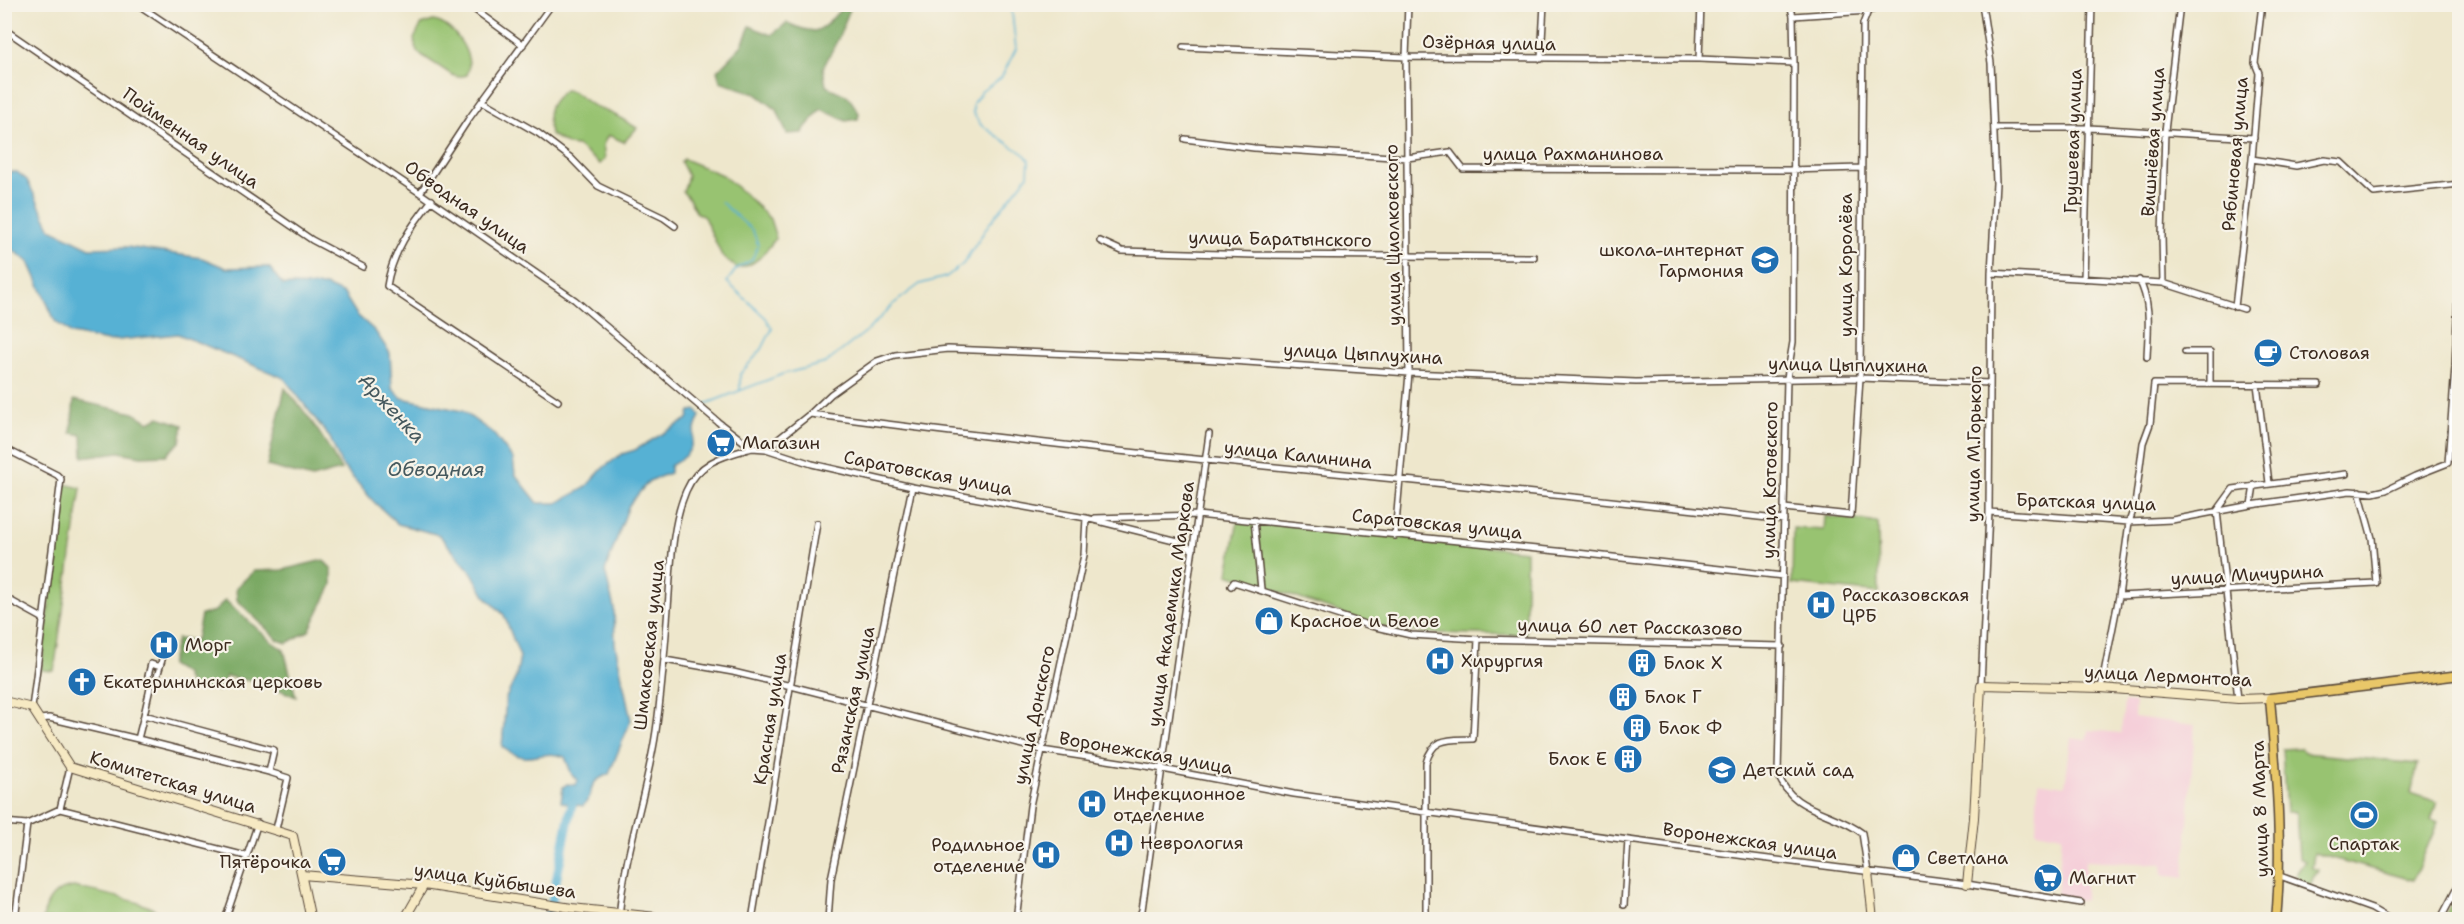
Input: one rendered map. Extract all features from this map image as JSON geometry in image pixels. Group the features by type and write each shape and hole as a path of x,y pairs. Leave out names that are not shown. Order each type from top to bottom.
{"main road":[{"name":"улица Лермонтова","path":"2270,698 2460,675"},
{"name":"улица 8 Марта","path":"2270,698 2280,823 2280,876 2276,920"}],"street":[{"name":"Обводная улица","path":"137,4 432,200 576,300 709,415 752,448"},
{"path":"467,4 523,45"},
{"path":"420,193 482,101 552,4"},
{"name":"улица Циолковского","path":"1395,536 1409,373 1406,57 1408,4"},
{"path":"1541,59 1544,4"},
{"path":"1699,60 1701,4"},
{"name":"улица Котовского","path":"1790,4 1793,16 1794,63 1792,342 1787,378 1782,646 1779,669 1777,762 1781,783 1785,790 1802,804 1862,833 1868,872"},
{"path":"1793,16 1868,11 1893,4"},
{"name":"улица М.Горького","path":"1967,884 1974,818 1982,685 1989,512 1991,273 1996,183 1991,63 1982,4"},
{"name":"Грушевая улица","path":"2084,279 2092,4"},
{"name":"Вишнёвая улица","path":"2163,283 2165,130 2180,4"},
{"name":"Рябиновая улица","path":"2235,307 2254,138 2259,73 2255,63 2262,4"},
{"name":"улица Королёва","path":"1784,508 1851,515 1860,378 1863,24 1868,11"},
{"name":"Пойменная улица","path":"4,29 312,240 363,267"},
{"name":"Озёрная улица","path":"1183,47 1406,57 1794,63"},
{"path":"482,101 538,133 572,158 598,186 664,218 675,226"},
{"path":"1995,128 2165,130 2254,138"},
{"name":"улица Рахманинова","path":"1185,139 1254,148 1407,158 1450,152 1463,169 1794,170 1861,168"},
{"path":"2252,159 2296,166 2324,160 2341,162 2374,193 2460,184"},
{"path":"432,200 413,223 390,267 387,286 558,401"},
{"name":"улица Баратынского","path":"1100,241 1122,251 1534,257"},
{"name":"Братская улица","path":"1989,512 2129,522 2172,520 2251,505 2360,491 2373,493 2386,490 2448,463 2460,244"},
{"path":"1991,273 2163,283 2244,309"},
{"path":"2139,280 2146,293 2149,311 2147,357"},
{"name":"улица Цыплухина","path":"766,449 831,394 877,361 895,355 948,349 1201,359 1409,373 1636,382 1860,378 1990,383"},
{"path":"2186,352 2210,352 2210,384"},
{"path":"2101,688 2119,596 2129,522 2135,505 2143,443 2150,424 2154,384 2319,385"},
{"path":"2257,384 2269,483"},
{"name":"улица Калинина","path":"810,414 999,439 1401,481 1631,502 1784,520"},
{"name":"улица Академика Маркова","path":"1138,920 1142,910 1163,770 1209,434"},
{"path":"4,448 61,479 32,708 4,701"},
{"path":"752,448 766,449"},
{"name":"Шмаковская улица","path":"620,916 635,826 656,733 665,660 671,568 679,514 686,490 698,471 714,459 752,448"},
{"name":"Саратовская улица","path":"766,449 812,464 912,487 1086,518 1178,541 1193,550"},
{"path":"2238,699 2228,591 2217,511 2233,489 2346,474"},
{"path":"2251,505 2254,485"},
{"name":"Рязанская улица","path":"828,920 831,879 912,487"},
{"name":"улица Мичурина","path":"2119,596 2376,583 2372,538 2360,491"},
{"name":"Саратовская улица","path":"1086,518 1197,515 1783,576"},
{"name":"улица Донского","path":"1016,920 1030,806 1084,555 1086,518"},
{"path":"1254,520 1261,589"},
{"name":"Красная улица","path":"752,920 817,523"},
{"name":"улица 60 лет Рассказово","path":"1231,586 1234,582 1261,589 1388,631 1411,635 1478,639 1782,646"},
{"path":"4,597 44,619"},
{"path":"1426,920 1426,762 1430,750 1442,741 1473,739 1478,639"},
{"path":"138,739 151,684 156,680 164,653"},
{"name":"Воронежская улица","path":"665,660 733,672 1042,750 1294,794 1967,884 2081,903"},
{"name":"улица Лермонтова","path":"1982,685 2101,688 2238,699 2270,698"},
{"name":"Комитетская улица","path":"32,708 70,767 258,823 293,836 302,875"},
{"path":"144,715 274,750 269,772"},
{"path":"40,718 49,718 138,739 288,778 276,829"},
{"path":"60,809 70,767"},
{"path":"4,822 27,824 60,809 246,856"},
{"path":"225,920 258,823"},
{"path":"15,920 27,824"},
{"path":"1624,905 1628,840"},
{"path":"1868,872 1873,920"},
{"path":"302,875 311,920"},
{"name":"улица Куйбышева","path":"302,875 424,885 620,916 684,920"},
{"path":"2280,876 2372,909 2391,920"},
{"path":"2440,920 2460,882"},
{"path":"404,920 424,885"}],"shaded area":[{"path":"2124,702 2135,703 2134,717 2195,725 2184,878 2163,875 2162,864 2085,861 2085,901 2057,896 2062,836 2036,831 2038,782 2065,786 2071,738 2086,740 2088,730 2121,733"}],"green space":[{"path":"842,8 850,9 823,68 826,86 848,96 859,113 858,119 846,121 821,109 803,133 787,134 777,110 756,94 720,81 717,71 742,45 750,26 771,35 787,23 813,31 823,27"},
{"path":"433,21 448,28 461,42 468,59 467,75 458,77 452,75 417,52 414,39 421,25"},
{"path":"564,90 572,91 592,105 637,128 624,142 608,135 603,145 605,159 600,164 577,146 568,145 550,134 549,109"},
{"path":"684,159 722,175 770,219 776,238 755,262 737,268 722,256 704,217 696,212 683,192 688,176 681,162"},
{"path":"285,388 316,428 341,470 312,478 267,466"},
{"path":"74,400 134,413 149,422 159,417 183,425 180,442 166,455 141,456 119,452 83,457 82,435 71,433"},
{"path":"64,484 81,488 54,671 41,670"},
{"path":"1825,516 1878,523 1879,593 1792,584 1793,528 1824,530"},
{"path":"1238,520 1526,551 1526,635 1403,631 1379,626 1228,574"},
{"path":"323,560 332,569 332,585 309,631 287,643 278,640 237,600 236,588 254,571 282,570"},
{"path":"225,600 284,650 296,697 266,684 226,676 219,691 189,685 185,674 170,665 177,639 196,640 201,615 215,611"},
{"name":"Спартак","path":"2300,748 2304,753 2418,764 2411,793 2437,802 2431,819 2438,822 2413,880 2314,853 2312,868 2318,870 2310,886 2298,881 2296,874 2305,861 2299,858 2296,812 2286,812 2282,749"},
{"path":"74,887 138,903 159,913 164,919 43,919 52,897 61,890"},
{"path":"2459,889 2459,919 2443,919"}],"water":[{"name":"Обводная","path":"5,172 17,172 27,180 51,229 90,248 127,247 202,258 226,268 269,267 283,285 326,286 344,294 357,315 375,331 390,353 392,388 402,398 462,411 493,433 513,459 515,474 538,503 557,503 585,488 603,468 622,454 635,450 688,419 690,411 697,410 700,416 690,450 670,466 670,473 649,481 629,505 605,571 614,608 615,644 631,720 609,774 593,785 590,796 583,806 561,802 563,787 567,784 576,785 577,780 572,775 565,757 548,754 520,756 502,747 506,698 516,677 520,657 504,615 485,596 472,573 439,535 398,524 374,502 341,464 330,438 284,378 178,334 108,341 71,334 55,321 29,262 5,244"}],"waterway":[{"path":"703,405 783,374 826,363 920,284 946,277 963,264 989,224 1028,175 1029,160 1025,155 981,125 973,113 973,103 982,91 1001,78 1016,49 1011,4"},
{"path":"721,202 753,231 758,245 752,260 737,268 727,282 766,318 772,329 762,349 740,374 740,390"},
{"name":"Арженка","path":"548,920 572,804"}],"place":[{"name":"школа-интернат Гармония","path":"1765,260"},
{"name":"Столовая","path":"2268,353"},
{"name":"Магазин","path":"721,443"},
{"name":"Рассказовская ЦРБ","path":"1821,605"},
{"name":"Красное и Белое","path":"1269,621"},
{"name":"Морг","path":"164,645"},
{"name":"Хирургия","path":"1440,661"},
{"name":"Блок Х","path":"1642,663"},
{"name":"Екатерининская церковь","path":"82,682"},
{"name":"Блок Г","path":"1623,697"},
{"name":"Блок Ф","path":"1637,728"},
{"name":"Блок Е","path":"1628,759"},
{"name":"Детский сад","path":"1722,770"},
{"name":"Инфекционное отделение","path":"1092,804"},
{"name":"Спартак","path":"2364,815"},
{"name":"Неврология","path":"1119,843"},
{"name":"Родильное отделение","path":"1046,855"},
{"name":"Светлана","path":"1906,858"},
{"name":"Пятёрочка","path":"332,862"},
{"name":"Магнит","path":"2048,878"}]}
